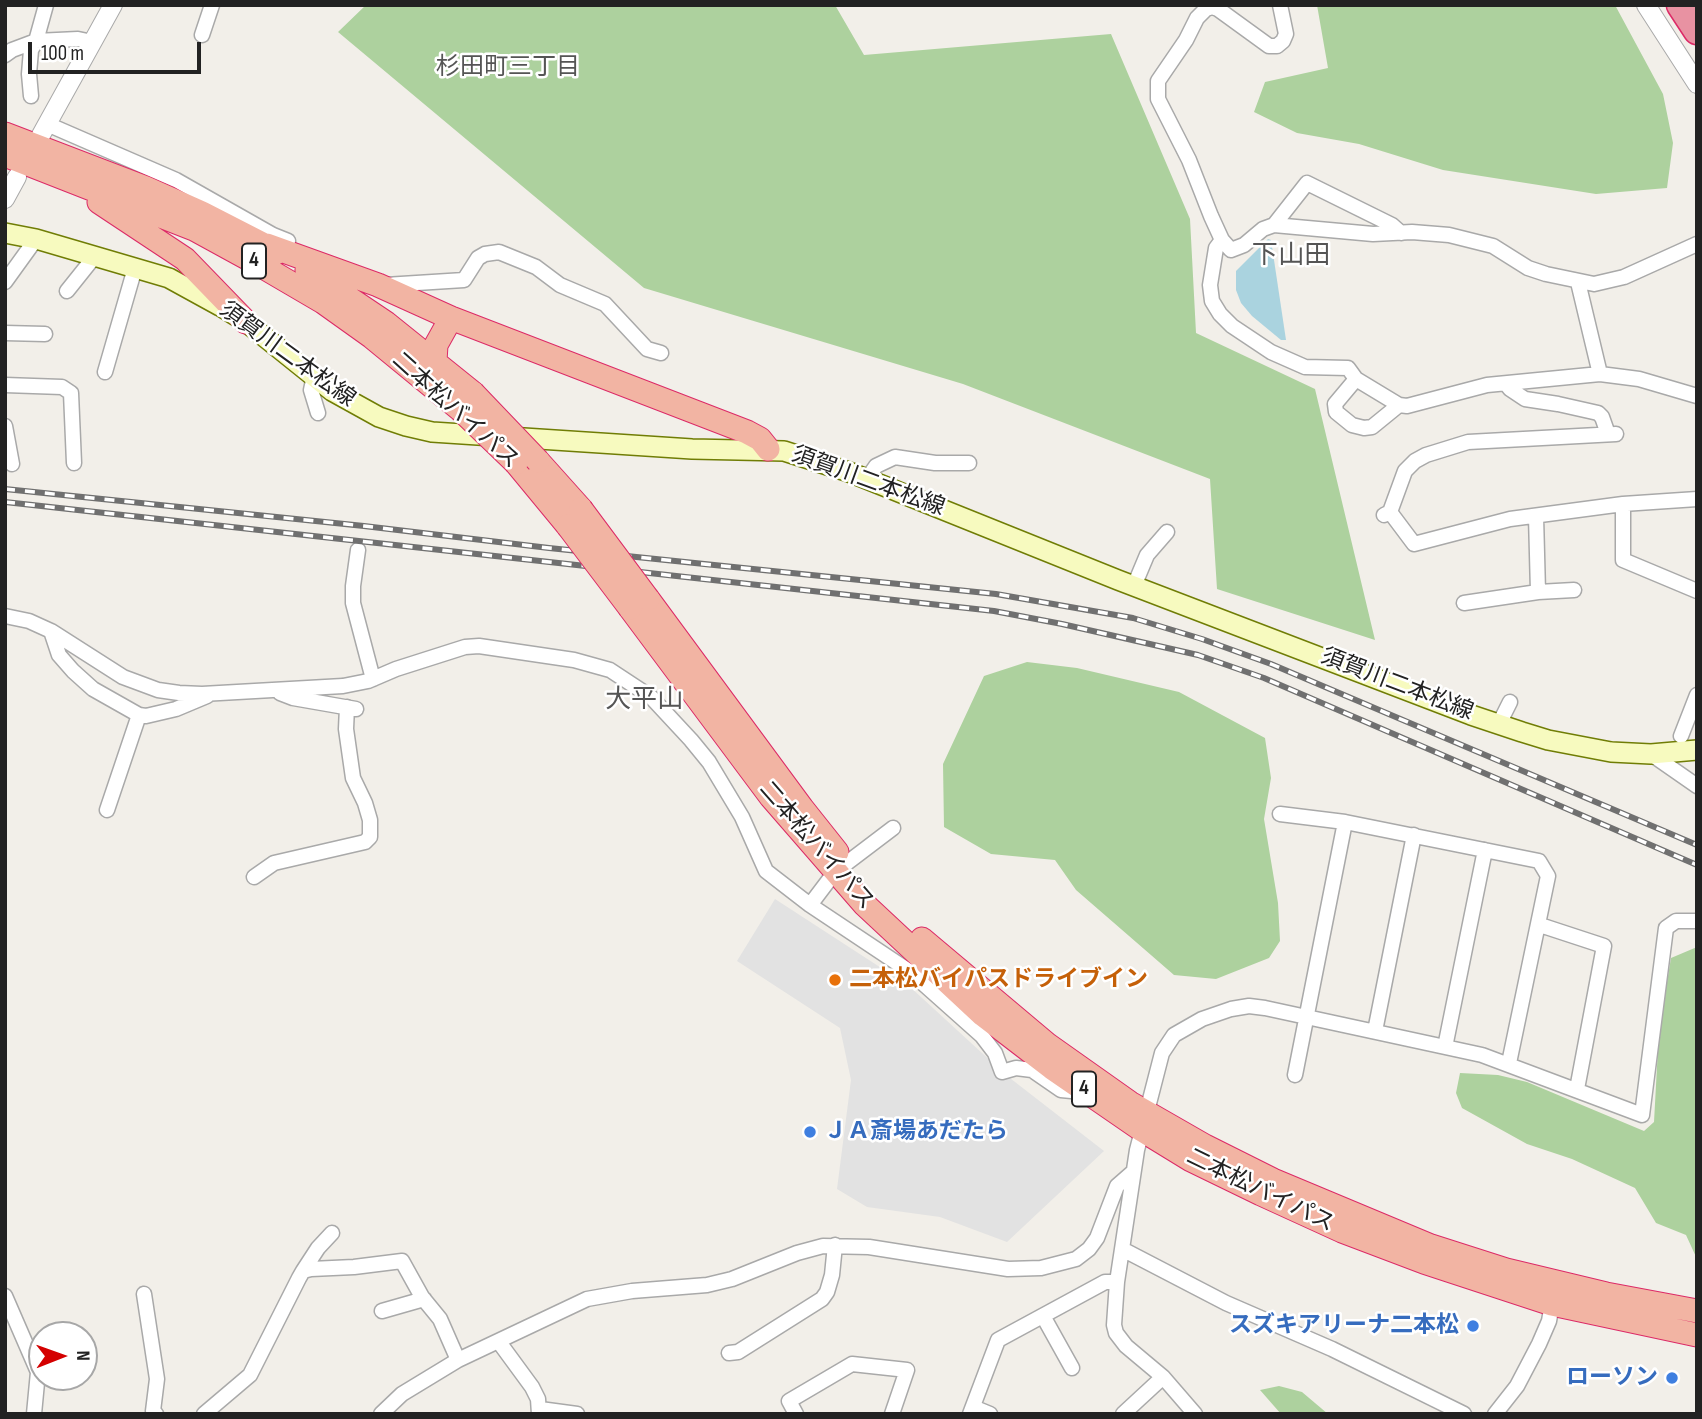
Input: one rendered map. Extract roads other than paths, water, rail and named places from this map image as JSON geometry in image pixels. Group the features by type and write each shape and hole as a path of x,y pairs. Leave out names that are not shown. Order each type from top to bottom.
{"highway":[{"path":"1680,5 1697,31"},
{"name":"二本松バイパス","path":"5,134 168,198 267,245 331,285 435,361 467,402 527,462 575,518 639,604 802,808 864,904 983,1016 1052,1068 1088,1092 1143,1121 1273,1180 1431,1246 1506,1269 1606,1294 1697,1311"},
{"name":"4","path":"5,155 61,177"},
{"path":"61,177 185,259 246,322"},
{"name":"二本松バイパス","path":"61,177 194,229 258,264 323,302 372,337 427,382 467,402"},
{"path":"267,245 378,285 451,318 747,432 760,439 768,449"},
{"path":"427,382 435,361 436,345 451,318"},
{"name":"二本松バイパス","path":"841,867 960,972 1191,1160 1342,1231 1424,1262 1552,1304 1697,1335"}],"main road":[{"name":"須賀川二本松線","path":"5,233 36,239 169,278 246,322 332,391 379,417 432,432 692,449 768,449 799,455 867,479 1134,586 1499,724 1558,742 1611,752 1651,754 1697,750"}],"street":[{"path":"31,96 31,50 46,5"},
{"path":"113,5 44,129 176,180 273,235 369,270 378,285 464,280 478,258 499,251 536,267 561,285 605,304 647,349 661,353"},
{"path":"202,34 212,5"},
{"path":"1280,5 1286,34 1277,46 1269,46 1218,9 1206,9 1197,18 1186,40 1158,81 1156,90 1228,249 1233,251 1263,229 1274,225 1373,234 1449,235 1493,246 1528,268 1594,285 1624,277 1697,244"},
{"path":"1646,5 1697,84"},
{"path":"5,55 36,41 78,39 92,42"},
{"path":"5,199 17,177"},
{"path":"1274,225 1307,183 1392,225 1401,233"},
{"path":"5,282 36,239"},
{"path":"1222,240 1216,248 1210,285 1212,302 1220,314 1245,335 1285,359 1305,367 1348,368 1356,379 1399,405 1407,406 1474,387 1600,374 1639,379 1697,396"},
{"path":"67,290 95,256"},
{"path":"105,372 135,268"},
{"path":"1578,282 1600,374"},
{"path":"5,332 45,334"},
{"path":"314,376 311,390 318,413"},
{"path":"1356,379 1335,404 1336,412 1352,425 1372,427 1399,405"},
{"path":"1506,384 1525,399 1598,413 1612,434 1468,442 1415,461 1405,471 1387,514 1414,544 1481,525 1535,516 1623,504 1697,499"},
{"path":"5,385 62,387 71,393 74,463"},
{"path":"5,426 12,464"},
{"path":"867,479 876,466 895,457 935,463 969,463"},
{"path":"1623,504 1623,560 1697,591"},
{"path":"1535,516 1538,592"},
{"path":"1134,586 1147,555 1167,532"},
{"path":"358,550 353,603 373,678"},
{"path":"1464,603 1538,592 1574,590"},
{"path":"5,616 29,621 51,631 123,677 158,690 212,694 343,686 430,658 479,646 574,660 610,670 652,697 709,762 742,817 766,871 810,905 909,971 982,1036 996,1053 1002,1072 1016,1068 1032,1070 1061,1090 1088,1092"},
{"path":"51,631 59,655 73,671 93,690 139,715 146,716 176,709 212,694"},
{"path":"254,877 274,863 365,842 370,837 366,803 353,778 346,729 352,708 293,698 272,691"},
{"path":"1681,736 1697,695"},
{"path":"1499,724 1510,702"},
{"path":"107,810 139,715"},
{"path":"1651,754 1697,786"},
{"path":"1280,814 1346,822 1539,862 1548,876 1509,1063"},
{"path":"1295,1076 1346,822"},
{"path":"810,905 841,867 893,828"},
{"path":"1375,1031 1414,835"},
{"path":"1445,1047 1485,850"},
{"path":"1195,1414 1163,1377 1126,1346 1116,1333 1114,1325 1132,1172 1162,1053 1174,1035 1202,1020 1248,1006 1375,1031 1509,1063 1642,1115 1666,928 1676,921 1697,921"},
{"path":"1539,925 1604,946 1577,1089"},
{"path":"381,1414 402,1394 458,1360 587,1299 632,1291 707,1285 732,1279 797,1252 823,1245 869,1247 1007,1269 1041,1268 1076,1259 1089,1250 1103,1224 1116,1186 1132,1172"},
{"path":"204,1414 250,1375 279,1313 303,1271 331,1233"},
{"path":"729,1353 738,1352 822,1299 832,1275 835,1245"},
{"path":"1122,1249 1226,1303 1332,1349 1464,1414"},
{"path":"303,1271 402,1261 424,1299 440,1319 458,1360"},
{"path":"990,1414 971,1411 998,1340 1105,1282 1117,1282"},
{"path":"144,1294 157,1379 153,1411 156,1414"},
{"path":"5,1296 9,1313 38,1372 34,1414"},
{"path":"382,1311 424,1299"},
{"path":"1495,1414 1517,1386 1534,1355 1549,1321 1552,1304"},
{"path":"1043,1317 1072,1368"},
{"path":"499,1342 527,1379 538,1399 539,1412 577,1414"},
{"path":"794,1413 789,1401 852,1364 907,1370 892,1414"},
{"path":"1123,1414 1163,1377"}],"water":[{"path":"1268,239 1271,240 1286,340 1281,340 1252,316 1241,303 1236,290 1236,271"}],"railway":[{"path":"5,489 996,594 1133,618 1271,664 1697,845"},
{"path":"5,502 994,611 1062,624 1198,655 1264,678 1697,865"}],"place":[{"name":"二本松バイパスドライブイン","path":"835,980"},
{"name":"ＪＡ斎場あだたら","path":"810,1132"},
{"name":"スズキアリーナ二本松","path":"1473,1326"},
{"name":"ローソン","path":"1672,1378"}],"district":[{"name":"杉田町三丁目","path":"508,68"},
{"name":"下山田","path":"1291,256"},
{"name":"大平山","path":"644,700"}]}
